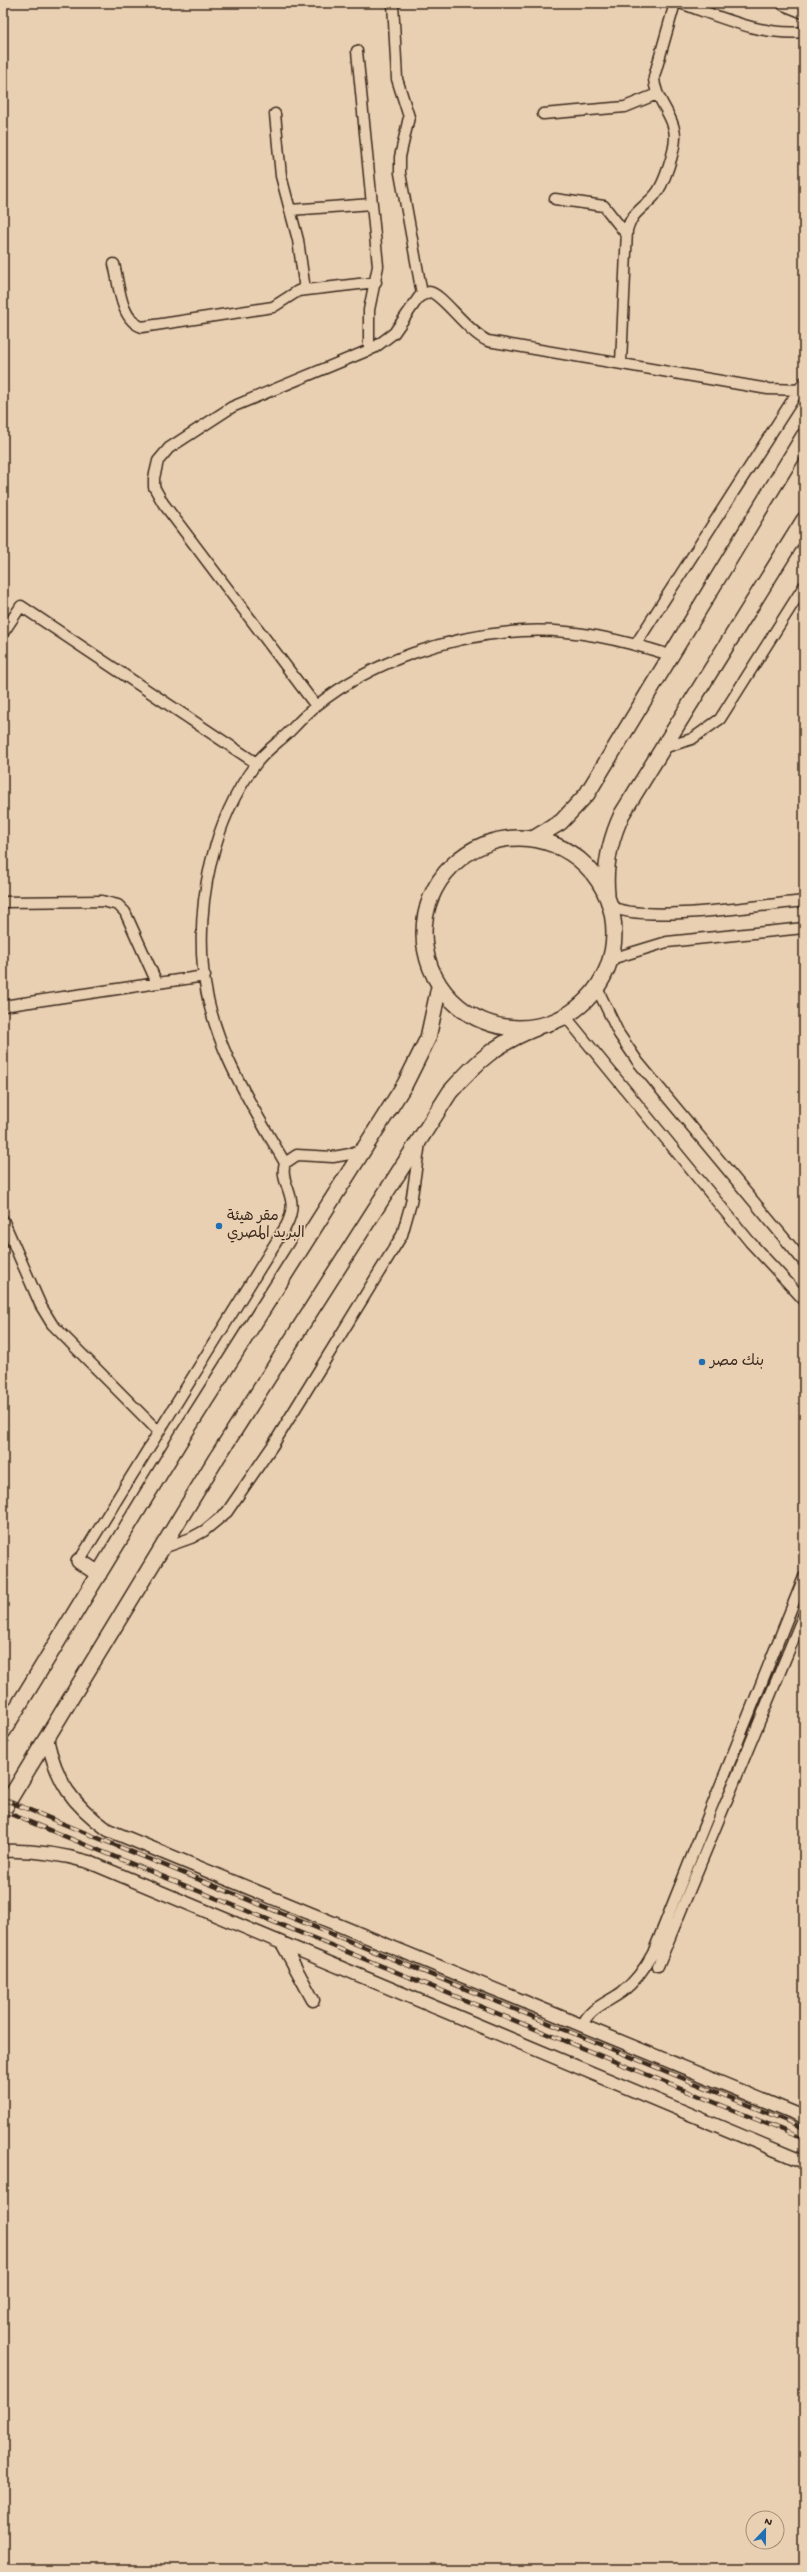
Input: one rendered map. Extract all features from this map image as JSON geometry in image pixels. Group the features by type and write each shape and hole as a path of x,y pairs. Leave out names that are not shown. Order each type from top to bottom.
{"main road":[{"path":"784,3 804,11"},
{"path":"533,839 561,822 587,794 804,436"},
{"path":"3,1810 216,1459 450,1092 469,1070 488,1052 510,1038 566,1017 588,999 598,988 611,959 614,935 606,867 612,838 622,814 804,520"},
{"path":"536,1028 508,1029 481,1022 457,1007 439,987 427,962 422,934 426,907 437,882 455,861 479,846 505,838 533,839 557,846 579,859 596,877 609,902"},
{"path":"3,1731 182,1437 418,1062 428,1038 439,987"},
{"path":"79,1561 99,1574"}],"street":[{"path":"394,3 397,79 409,117 400,157 400,173 422,294"},
{"path":"621,363 626,234 632,217 656,195 662,185 675,140 674,130 657,94 654,83 654,71 675,3"},
{"path":"680,3 765,31 781,33 804,32"},
{"path":"357,51 378,266 376,282 369,310 369,351"},
{"path":"543,114 625,107 657,94"},
{"path":"275,114 281,176 298,240 305,290"},
{"path":"555,200 604,206 626,234"},
{"path":"290,210 372,204"},
{"path":"114,264 126,313 132,322 142,326 273,307 292,293 305,290 376,282"},
{"path":"316,706 158,496 154,487 155,469 158,461 169,448 189,433 232,407 369,351 394,333 422,294 429,292 436,293 470,331 488,341 768,389 802,387"},
{"path":"636,644 802,387"},
{"path":"662,748 692,740 720,719 804,586"},
{"path":"3,633 21,606 256,763"},
{"path":"79,1561 289,1221 293,1201 284,1172 285,1163 230,1064 218,1033 205,976 202,936 204,903 210,867 219,835 232,804 256,763 316,706 346,685 379,667 414,653 479,636 523,631 561,632 598,636 636,644 670,655"},
{"path":"3,902 102,901 118,905 127,916 157,983"},
{"path":"609,902 619,910 636,914 662,914 804,901"},
{"path":"611,959 668,942 804,928"},
{"path":"3,1006 205,976"},
{"path":"598,988 619,1034 638,1062 804,1262"},
{"path":"566,1017 750,1242 804,1300"},
{"path":"163,1548 191,1538 216,1522 226,1512 273,1444 402,1235 411,1203 420,1139"},
{"path":"285,1163 297,1154 332,1157 350,1154 365,1147"},
{"path":"3,1220 41,1306 52,1324 159,1432"},
{"path":"582,2026 590,2012 621,1993 635,1980 653,1953 804,1577"},
{"path":"658,1966 804,1614"},
{"path":"763,1677 776,1682"},
{"path":"754,1702 766,1707"},
{"path":"47,1739 54,1766 66,1791 85,1813 108,1830 804,2117"},
{"path":"3,1851 32,1850 61,1854 89,1862 804,2162"},
{"path":"282,1943 313,2000"}],"railway":[{"path":"3,1799 804,2128"},
{"path":"3,1811 804,2139"}],"place":[{"name":"مقر هيئة البريد المصري","path":"219,1226"},
{"name":"بنك مصر","path":"702,1362"}]}
